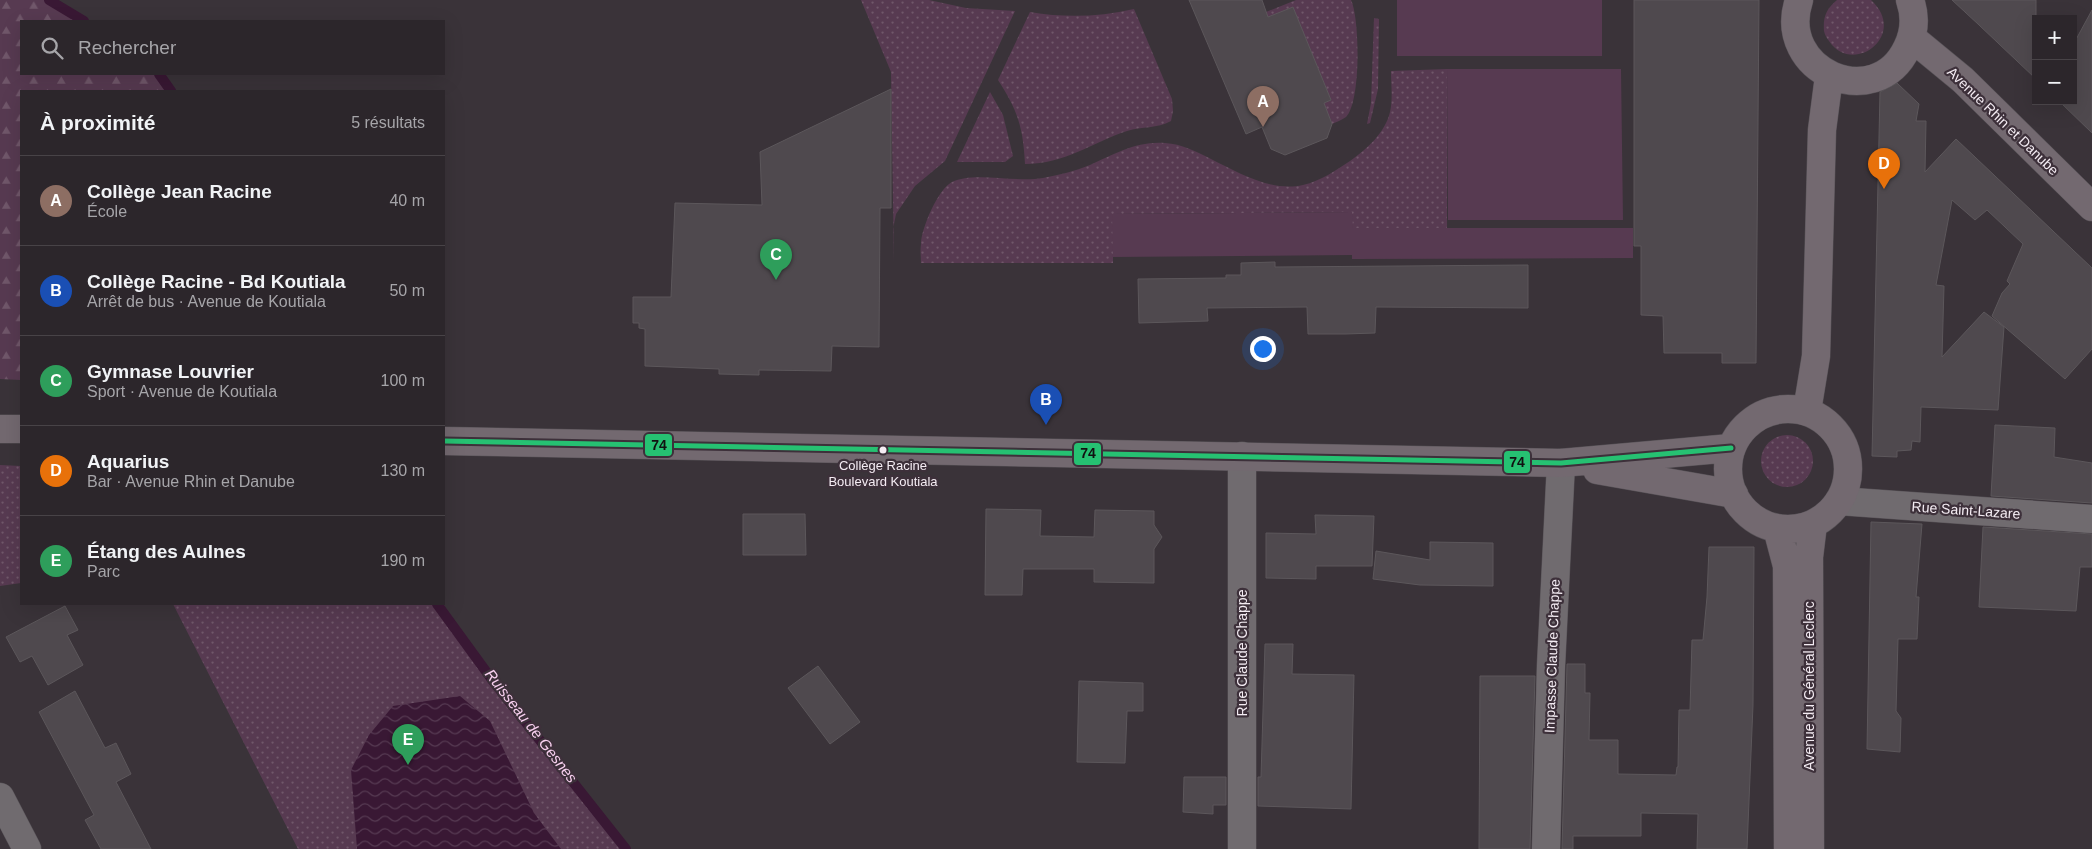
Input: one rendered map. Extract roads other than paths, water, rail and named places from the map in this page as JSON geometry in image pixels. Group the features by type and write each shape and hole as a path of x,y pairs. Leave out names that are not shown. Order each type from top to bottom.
{"main road":[{"path":"1799,0 1795,12 1796,32 1802,50 1813,65 1829,76 1849,81 1870,80 1889,71 1903,57 1912,38 1915,24 1910,0"},
{"name":"Avenue Rhin et Danube","path":"1912,38 1963,80 2092,207"},
{"path":"1807,411 1816,356 1822,130 1829,76"},
{"path":"1784,409 1807,411 1823,420 1836,432 1845,448 1849,466 1847,484 1840,501 1828,514 1813,524 1796,528 1777,528 1759,522 1744,510 1734,494 1729,480 1728,464 1731,448 1738,435 1749,423 1762,414 1784,409"},
{"path":"0,429 20,429"},
{"path":"445,441 1561,464 1731,448"},
{"path":"1561,464 1734,494"},
{"name":"Avenue du Général Leclerc","path":"1810,849 1809,557 1813,524"},
{"name":"Avenue du Général Leclerc","path":"1777,528 1786,566 1788,849"}],"street":[{"name":"Rue Claude Chappe","path":"1242,456 1242,849"},
{"name":"Impasse Claude Chappe","path":"1546,849 1550,666 1561,464"},
{"name":"Rue Saint-Lazare","path":"1840,501 2092,519"},
{"path":"0,797 27,849"}],"water":[{"path":"460,696 490,721 534,813 561,849 357,849 351,770 369,735 393,706"}],"waterway":[{"name":"Ruisseau de Gesnes","path":"49,0 82,20"},
{"name":"Ruisseau de Gesnes","path":"160,75 170,90"},
{"name":"Ruisseau de Gesnes","path":"438,605 493,681 626,849"}],"place":[{"name":"Collège Jean Racine","path":"1263,127"},
{"name":"Aquarius","path":"1884,189"},
{"name":"Gymnase Louvrier","path":"776,280"},
{"name":"Collège Racine - Bd Koutiala","path":"1046,425"},
{"name":"Collège Racine Boulevard Koutiala","path":"883,450"},
{"name":"Étang des Aulnes","path":"408,765"}]}
